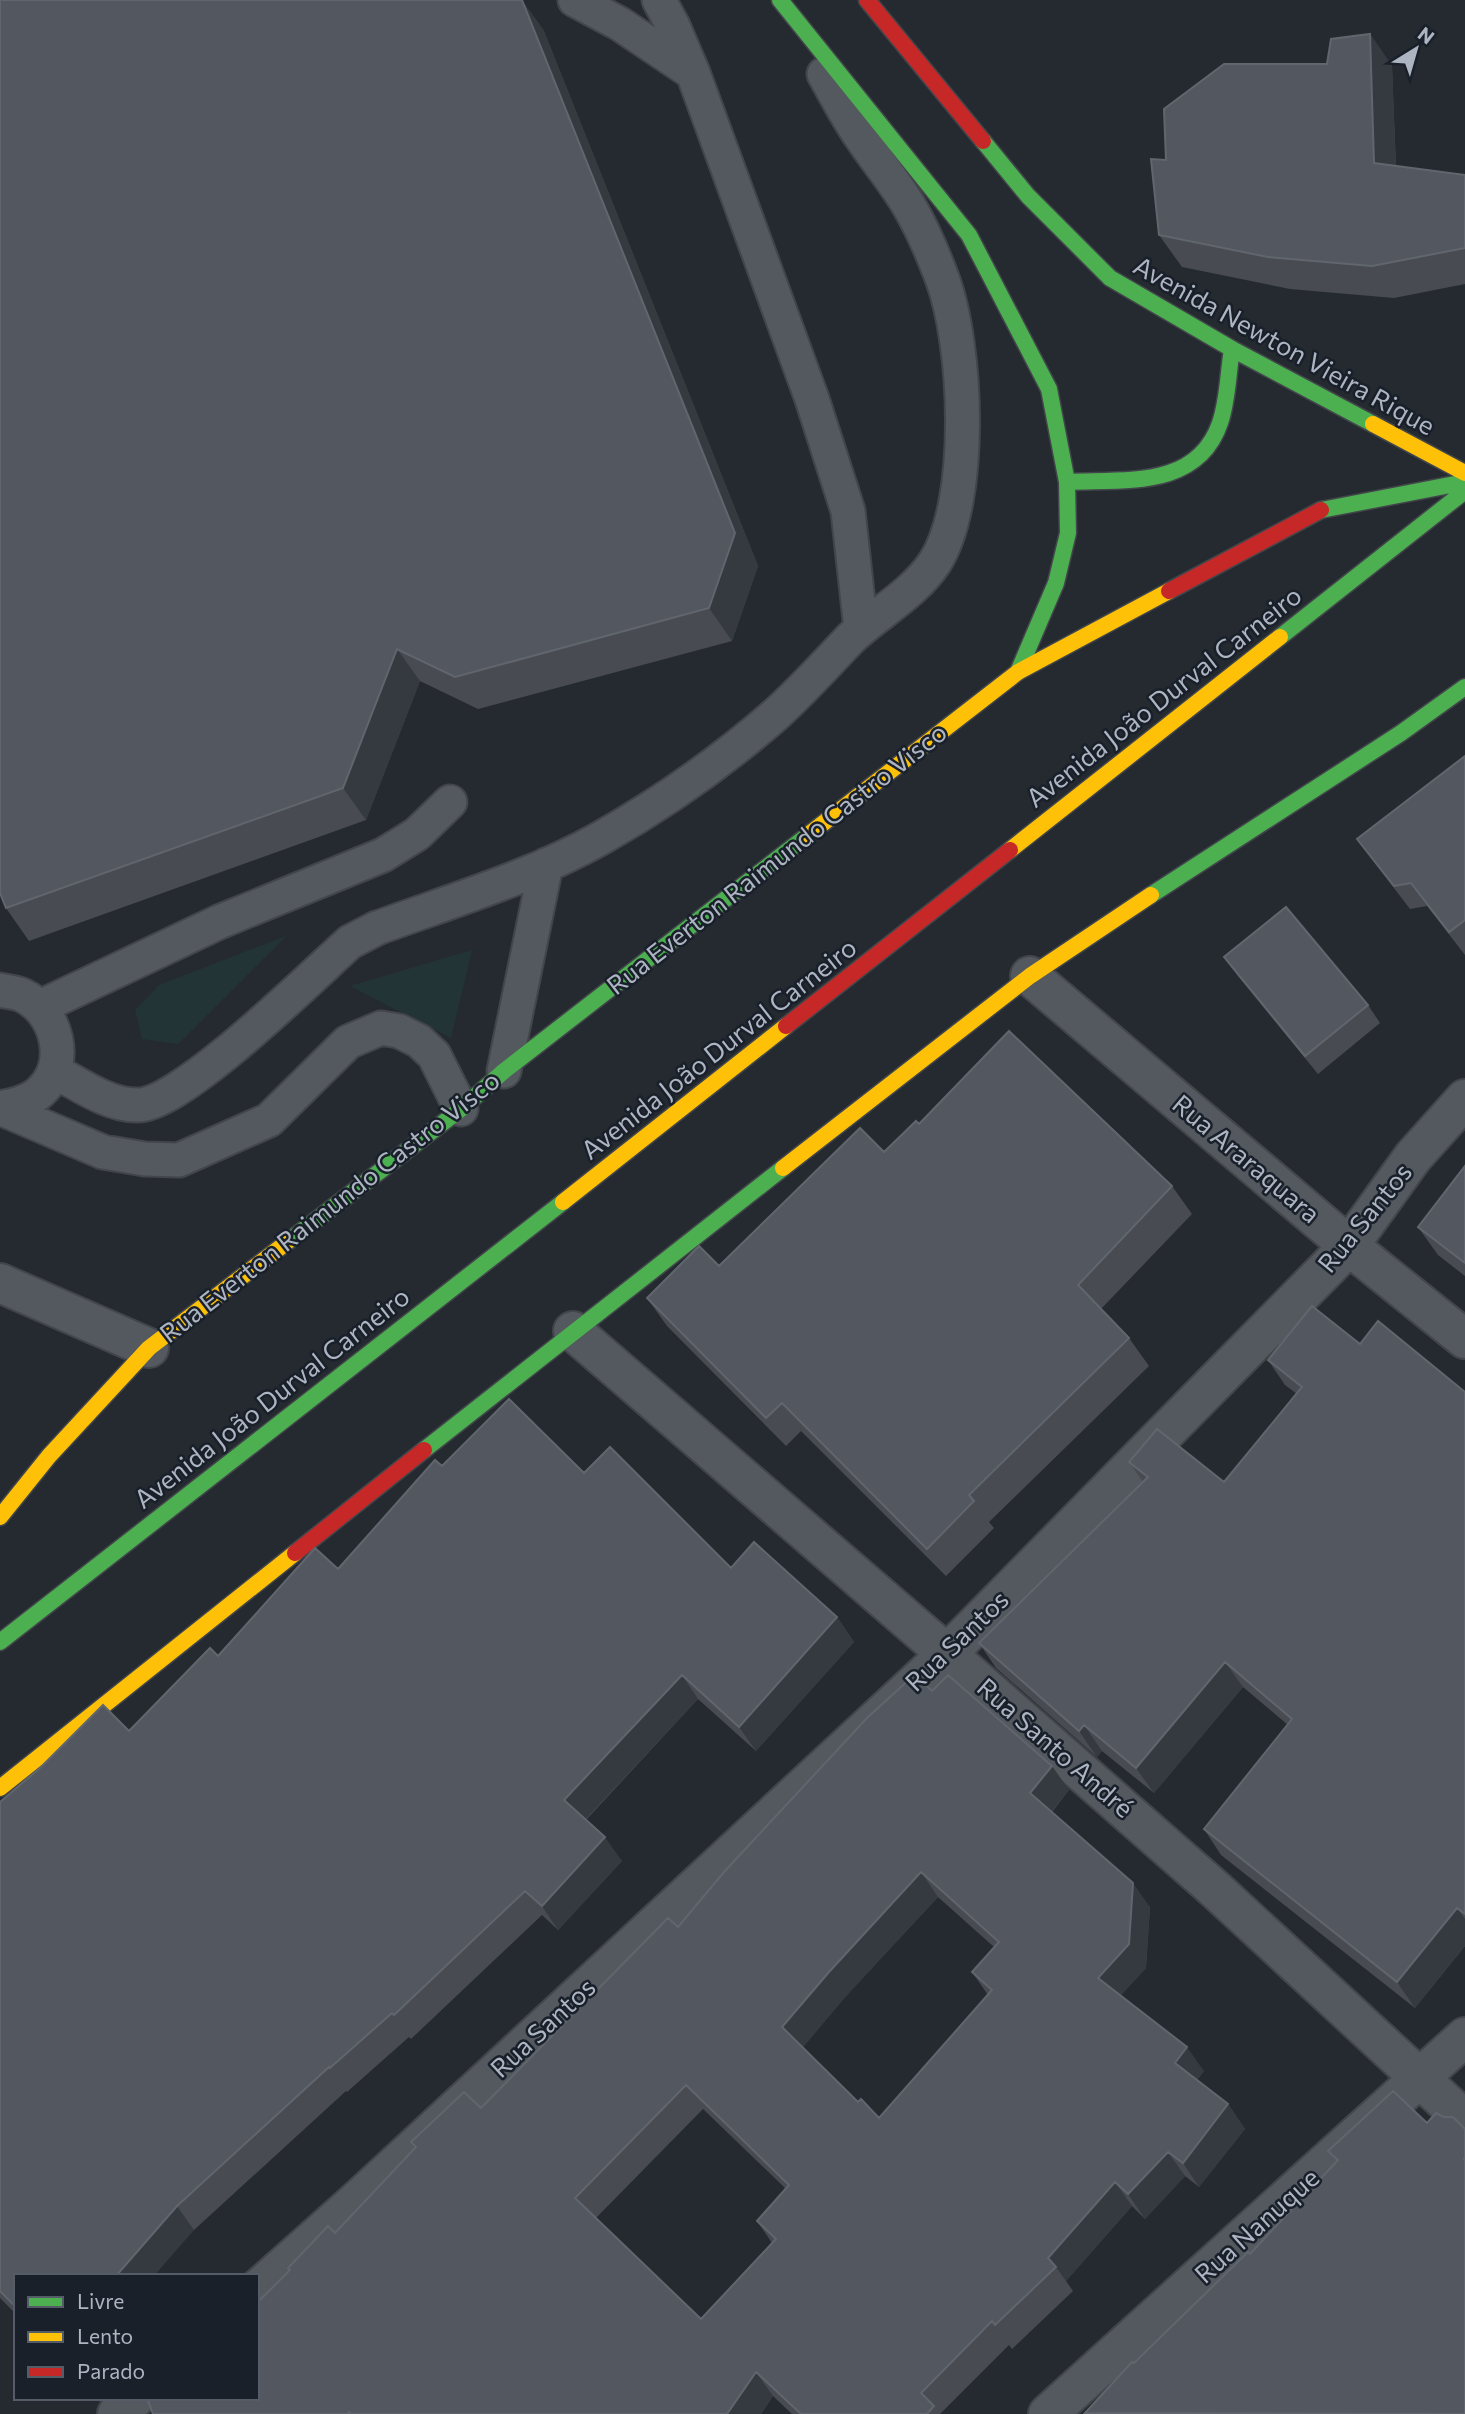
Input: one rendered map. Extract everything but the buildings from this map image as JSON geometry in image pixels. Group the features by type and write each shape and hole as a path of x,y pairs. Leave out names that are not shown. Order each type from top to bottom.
{"main road":[{"name":"Avenida Newton Vieira Rique","path":"867,0 1028,196 1110,278 1232,349 1465,473"},
{"path":"784,6 969,235 1049,389 1067,482 1068,533 1056,583 1018,672"},
{"path":"1067,482 1140,478 1174,473 1194,461 1211,443 1220,423 1232,349"},
{"name":"Rua Everton Raimundo Castro Visco","path":"0,1517 49,1456 149,1348 461,1110 504,1071 1018,672 1318,510 1465,482"},
{"name":"Avenida João Durval Carneiro","path":"0,1642 1465,491"},
{"path":"0,1788 573,1331 1030,976 1401,733 1465,687"}],"street":[{"name":"Rua Araraquara","path":"1030,976 1349,1246 1465,1339"},
{"name":"Rua Santos","path":"259,2288 359,2199 947,1654 1349,1246 1413,1157 1465,1099"},
{"name":"Rua Everton Raimundo Castro Visco","path":"0,1283 149,1348"},
{"name":"Rua Santo André","path":"573,1331 1216,1890 1465,2120"},
{"name":"Rua Nanuque","path":"1048,2414 1465,2037"},
{"path":"117,2414 133,2400"}],"lane":[{"path":"575,0 620,24 693,73"},
{"path":"659,0 693,73 812,399 848,511 861,629"},
{"path":"54,1071 109,1099 139,1105 167,1097 205,1070 350,942 377,928 546,865 600,838 716,762 774,716 861,629 913,588 935,562 947,537 962,457 959,367 954,327 943,279 909,206 859,134 784,6"},
{"path":"40,1007 219,922 383,855 417,834 450,802"},
{"path":"504,1071 546,865"},
{"path":"0,990 21,994 40,1007 53,1027 58,1049 54,1071 41,1091 22,1103 0,1108"},
{"path":"0,1108 103,1152 145,1159 179,1160 269,1120 348,1042 381,1028 399,1031 419,1041 434,1055 461,1110"}],"shaded area":[{"path":"286,936 178,1044 142,1039 135,1010 159,985"},
{"path":"472,950 451,1038 350,986"}],"traffic: fast":[{"path":"780,0 969,235 1049,389 1067,482 1068,533 1056,583 1018,672"},
{"path":"983,141 1028,196 1110,278 1232,349 1373,424"},
{"path":"1067,482 1134,480 1176,470 1194,460 1209,445 1220,423 1232,349"},
{"path":"1321,510 1465,482"},
{"path":"1280,637 1465,491"},
{"path":"1151,895 1401,733 1465,687"},
{"path":"286,1243 461,1109 504,1071 808,835"},
{"path":"424,1450 783,1168"},
{"path":"0,1642 563,1202"}],"traffic: slow":[{"path":"1373,424 1465,473"},
{"path":"808,835 1018,672 1169,591"},
{"path":"1010,850 1280,637"},
{"path":"783,1168 1030,976 1151,895"},
{"path":"563,1202 786,1026"},
{"path":"0,1517 49,1456 149,1348 286,1243"},
{"path":"0,1788 295,1553"}],"traffic: jam":[{"path":"867,0 983,141"},
{"path":"1169,591 1321,510"},
{"path":"786,1026 1010,850"},
{"path":"295,1553 424,1450"}]}
